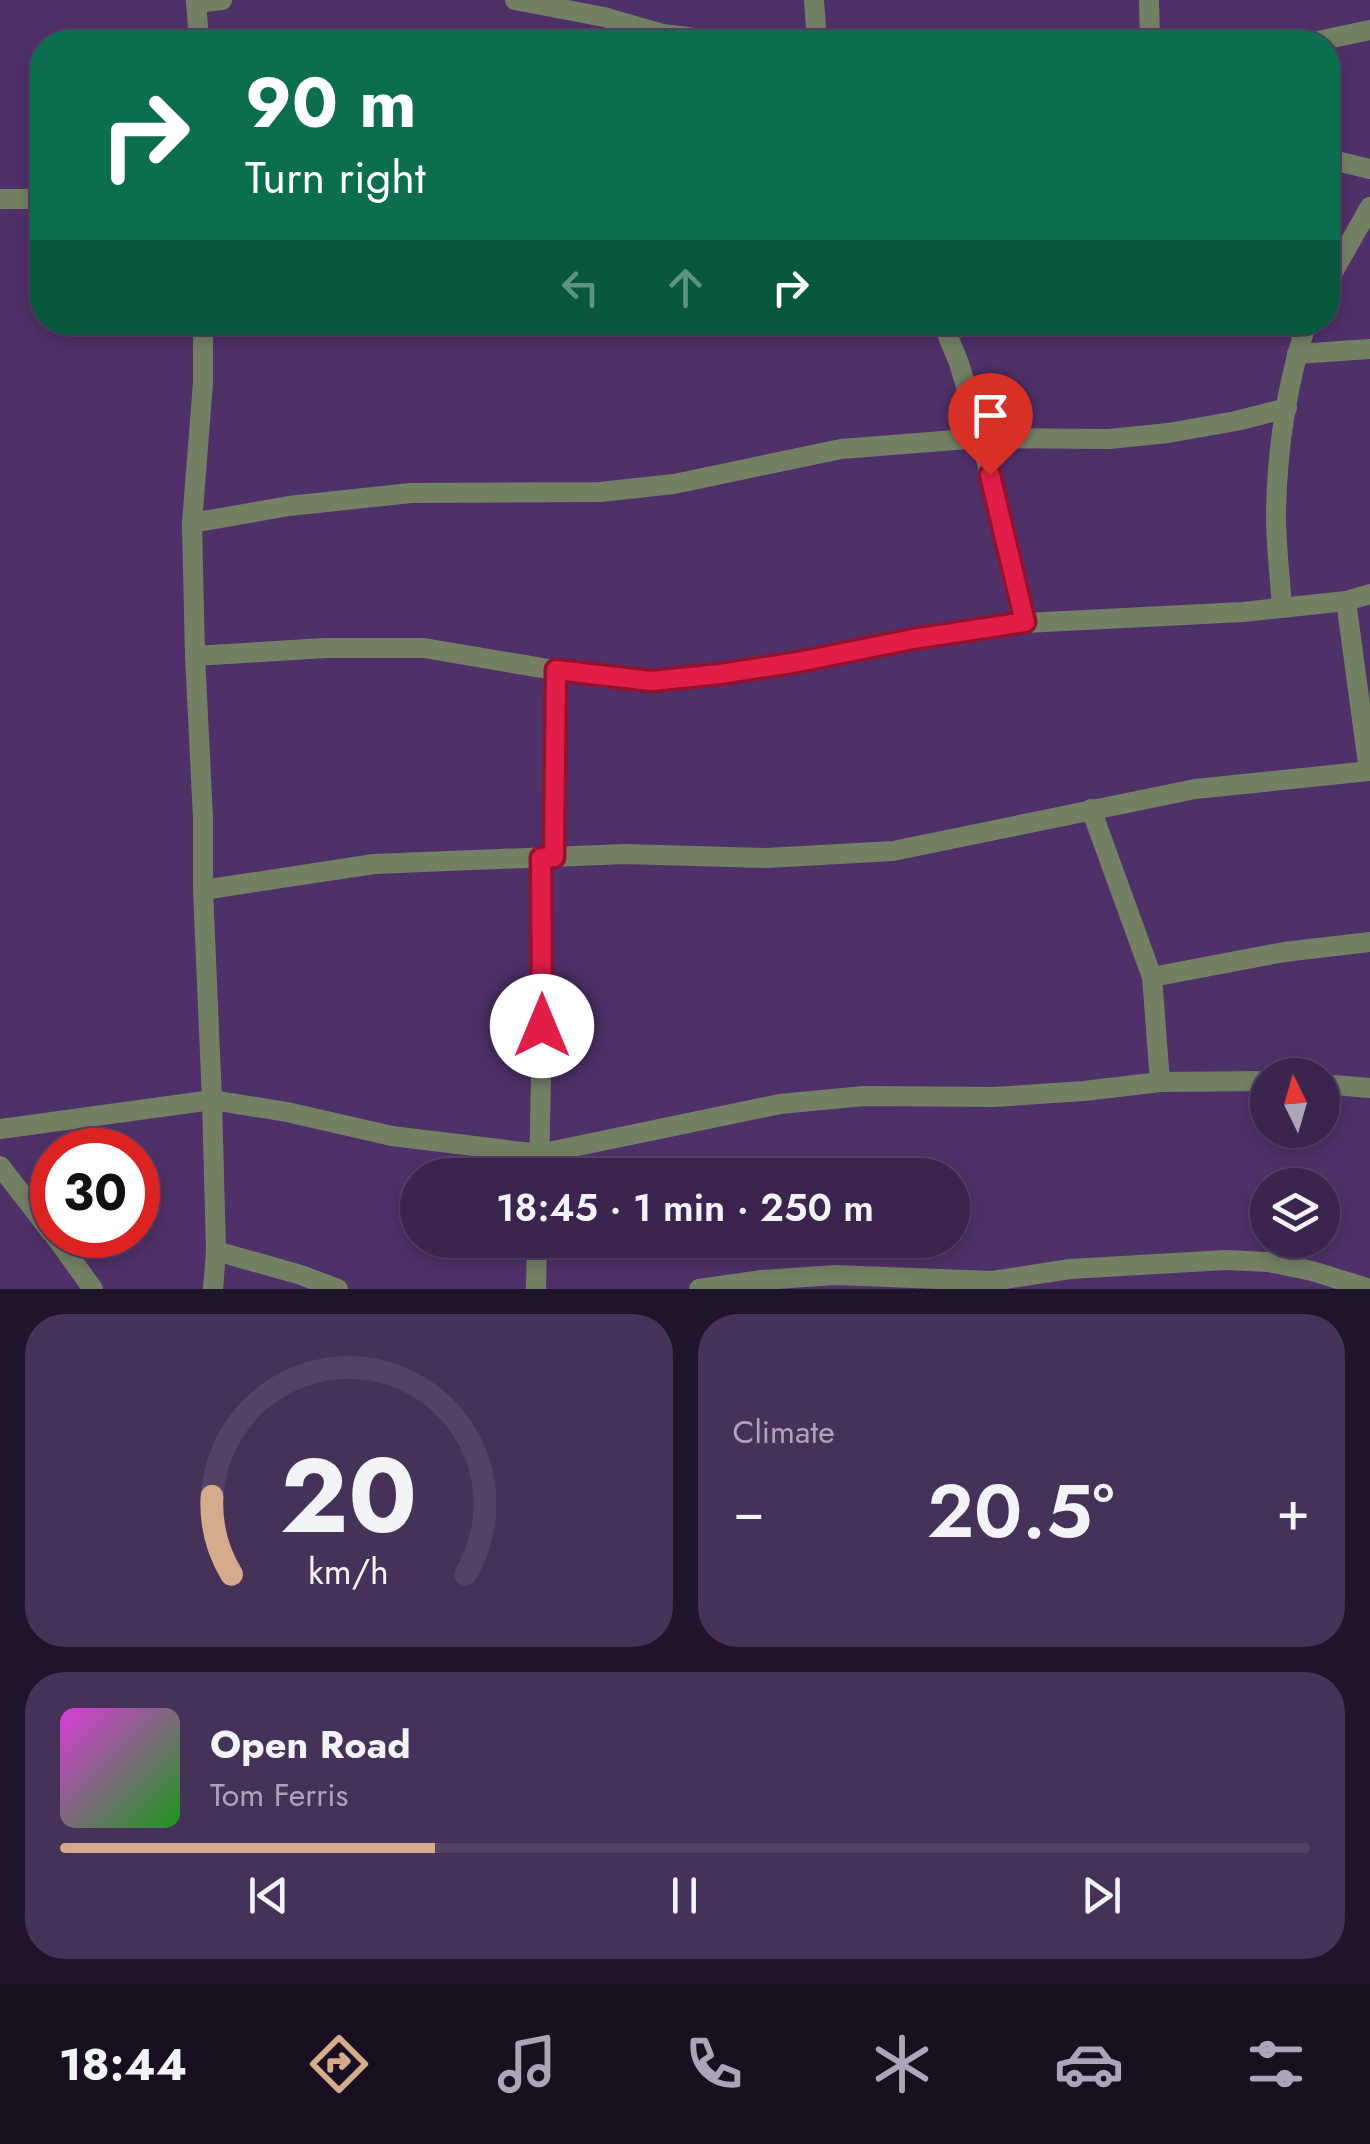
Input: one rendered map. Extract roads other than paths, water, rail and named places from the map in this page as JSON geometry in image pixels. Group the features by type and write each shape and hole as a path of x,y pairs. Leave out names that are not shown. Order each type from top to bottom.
{"street":[{"path":"198,30 196,1 222,0"},
{"path":"515,0 649,30"},
{"path":"814,0 816,30"},
{"path":"1149,0 1150,30"},
{"path":"1340,36 1370,30"},
{"path":"1340,162 1370,169"},
{"path":"0,198 30,199"},
{"path":"1340,260 1370,207"},
{"path":"203,335 192,522 212,1100 214,1289"},
{"path":"948,335 960,363 981,438 1025,622"},
{"path":"1282,608 1276,514 1286,408 1303,335"},
{"path":"1298,354 1370,349"},
{"path":"192,522 288,506 412,493 600,492 674,484 841,449 981,438 1109,439 1168,433 1286,408"},
{"path":"195,656 325,648 424,648 651,681 798,662 1025,622 1282,608 1346,601 1370,594"},
{"path":"203,890 374,864 625,854 767,858 893,851 1195,790 1370,771 1346,601"},
{"path":"539,1158 556,670"},
{"path":"1090,809 1152,976 1160,1082"},
{"path":"1152,976 1284,952 1370,942"},
{"path":"563,1158 780,1104 864,1096 994,1097 1160,1082 1250,1081"},
{"path":"1340,1086 1370,1088"},
{"path":"0,1130 212,1100 508,1158"},
{"path":"0,1166 30,1204"},
{"path":"216,1251 338,1289"},
{"path":"70,1258 93,1289"},
{"path":"536,1289 537,1258"},
{"path":"699,1289 835,1275 992,1281 1070,1269 1226,1260 1268,1262 1370,1289"}]}
